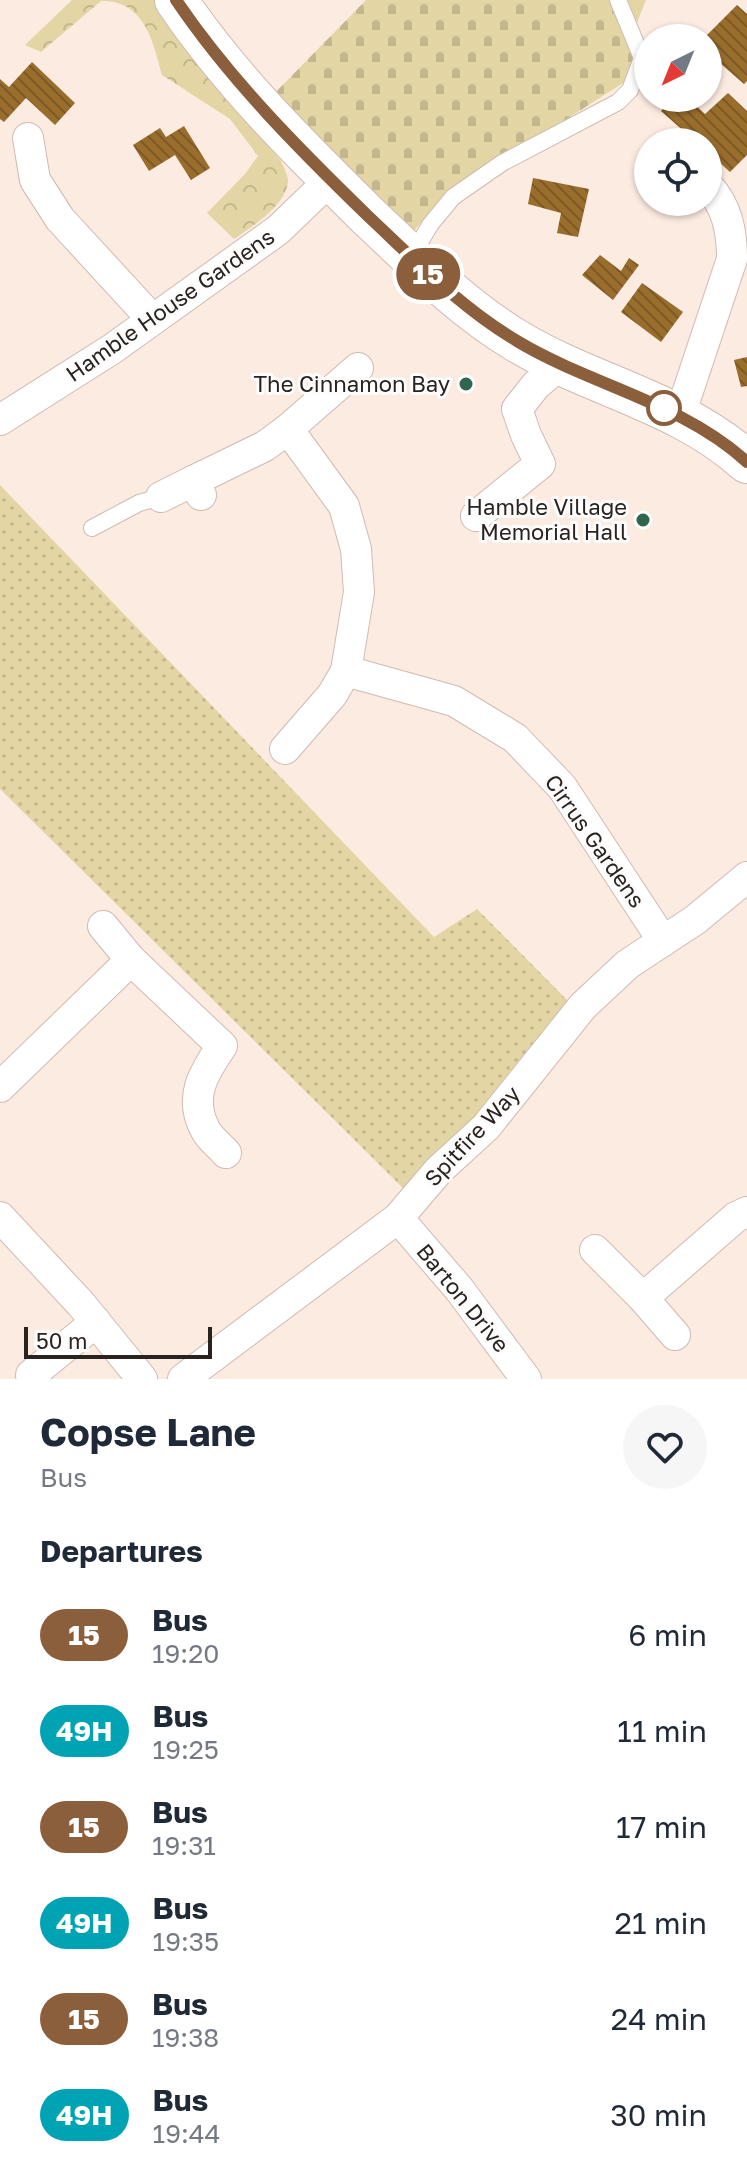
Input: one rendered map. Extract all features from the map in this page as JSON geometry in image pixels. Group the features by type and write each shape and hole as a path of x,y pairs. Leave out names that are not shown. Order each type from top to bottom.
{"main road":[{"path":"176,0 214,51 278,126 432,279 474,314 521,343 680,415 731,447 747,462"}],"street":[{"path":"28,138 35,180 60,219 152,319"},
{"name":"Hamble House Gardens","path":"1,418 112,349 278,230 331,179"},
{"path":"680,415 732,259 732,234 722,202"},
{"path":"476,516 540,464 517,409 536,385 562,363"},
{"path":"161,497 197,488 265,446 358,368"},
{"path":"285,749 332,695 346,671 359,592 356,549 344,506 288,429"},
{"name":"Cirrus Gardens","path":"346,671 454,701 515,738 562,787 663,941"},
{"name":"Spitfire Way","path":"183,1379 398,1218 439,1170 486,1127 583,1006 628,964 747,877"},
{"path":"103,926 131,960 222,1046 204,1073 197,1098 205,1129 226,1153"},
{"path":"0,1087 131,960"},
{"path":"643,1298 736,1217 747,1212"},
{"path":"0,1217 96,1322 142,1379"},
{"name":"Barton Drive","path":"398,1218 459,1289 526,1379"},
{"path":"595,1250 675,1335"},
{"path":"31,1375 96,1322"}],"lane":[{"path":"411,257 430,225 453,197 502,163 618,102 630,90 642,58 618,0"},
{"path":"92,528 139,503 161,497"}],"green space":[{"path":"72,0 160,0 196,57 281,161 288,179 287,188 268,214 234,239 207,213 258,156 230,119 162,75 150,36 137,15 127,7 101,1 41,52 25,45"},
{"path":"366,0 646,0 634,24 634,76 448,195 401,244 264,104"},
{"path":"0,485 434,937 477,909 571,1004 479,1120 404,1189 0,789"}],"building":[{"path":"737,5 747,14 747,81 744,84 722,65 722,24 718,24"},
{"path":"32,62 75,103 55,125 26,98 4,122 0,119 0,79 9,87"},
{"path":"728,93 747,111 747,155 730,172 722,165 722,128 680,128 662,112 722,112 722,98"},
{"path":"184,126 210,168 191,180 175,155 149,171 133,145 160,128 166,137"},
{"path":"533,178 589,189 578,237 557,233 561,213 528,204"},
{"path":"600,255 621,271 629,258 639,265 613,300 582,275"},
{"path":"642,283 683,312 661,342 621,312"},
{"path":"747,357 747,386 741,387 734,360"}],"bus line":[{"name":"15","path":"176,0 214,51 278,126 432,279 474,314 521,343 681,416 731,447 747,462"}],"place":[{"name":"The Cinnamon Bay","path":"466,384"},
{"name":"Hamble Village Memorial Hall","path":"643,520"}]}
